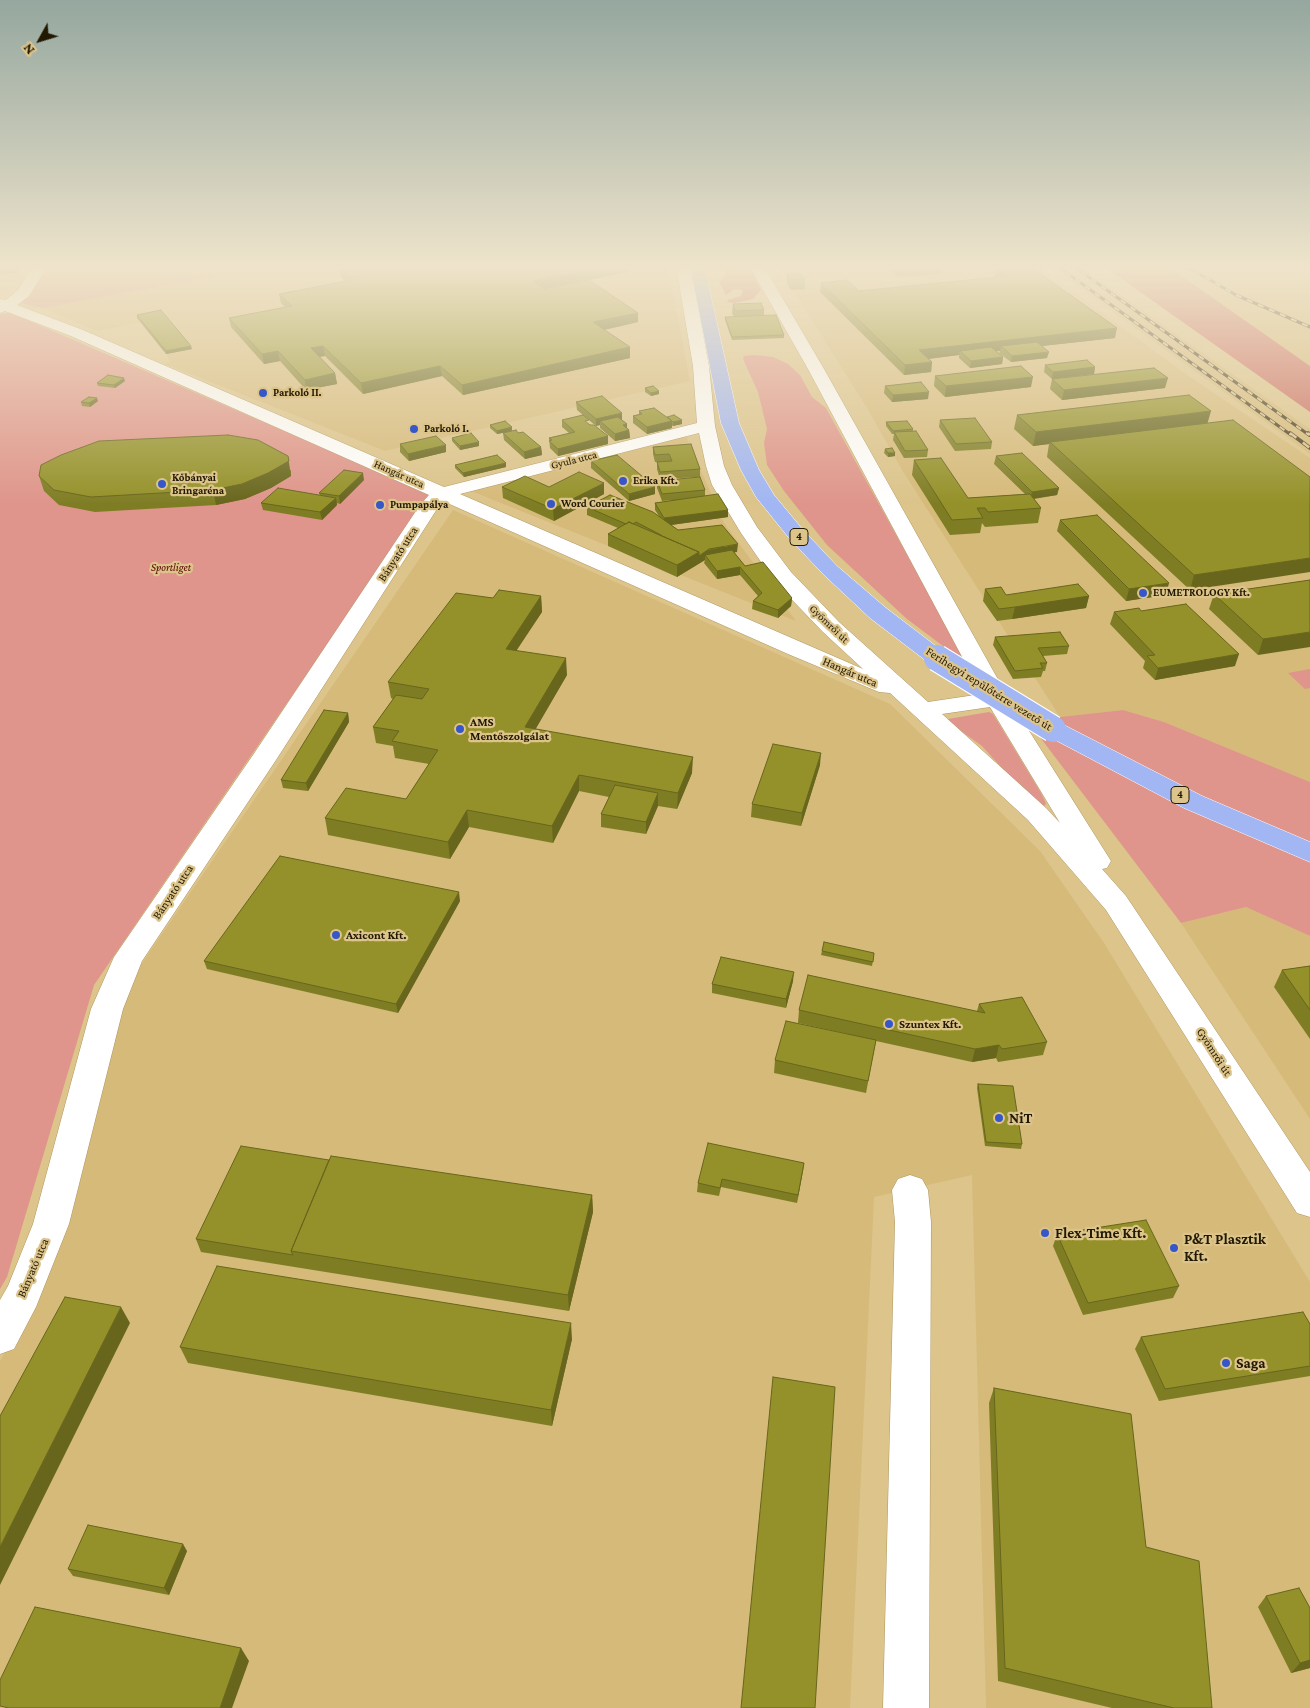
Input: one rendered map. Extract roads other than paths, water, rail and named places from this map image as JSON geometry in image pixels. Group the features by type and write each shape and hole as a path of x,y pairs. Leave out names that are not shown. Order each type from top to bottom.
{"main road":[{"name":"Ferihegyi repülőtérre vezető út","path":"714,345 730,423 750,470 796,534 830,570 878,613 937,658 1053,729 1185,798 1310,853"}],"street":[{"name":"Hangár utca","path":"101,345 913,702"},
{"name":"Gyömrői út","path":"697,345 706,426 715,466 722,485 748,529 783,577 831,627 1037,814 1116,903 1310,1202"},
{"name":"Gyömrői út","path":"802,345 997,699 1103,870 1116,903"},
{"name":"Gyula utca","path":"443,494 706,426"},
{"name":"Bányató utca","path":"0,1336 23,1295 51,1224 107,1009 129,957 263,760 430,505 443,494"},
{"name":"Hangár utca","path":"796,649 812,648 824,643 828,638 831,627"},
{"path":"913,702 997,699"},
{"path":"906,1708 914,1222 910,1190"}],"railway":[{"path":"1166,345 1291,435"},
{"path":"1183,345 1309,435"},
{"path":"1290,433 1310,448"}],"place":[{"name":"Parkoló II.","path":"263,393"},
{"name":"Parkoló I.","path":"414,429"},
{"name":"Erika Kft.","path":"623,481"},
{"name":"Kőbányai Bringaréna","path":"162,484"},
{"name":"Word Courier","path":"551,504"},
{"name":"Pumpapálya","path":"380,505"},
{"name":"EUMETROLOGY Kft.","path":"1143,593"},
{"name":"AMS Mentőszolgálat","path":"460,729"},
{"name":"Axicont Kft.","path":"336,935"},
{"name":"Szuntex Kft.","path":"889,1024"},
{"name":"NiT","path":"999,1118"},
{"name":"Flex-Time Kft.","path":"1045,1233"},
{"name":"P&T Plasztik Kft.","path":"1174,1248"},
{"name":"Saga","path":"1226,1363"}],"park label":[{"name":"Sportliget","path":"171,568"}]}
